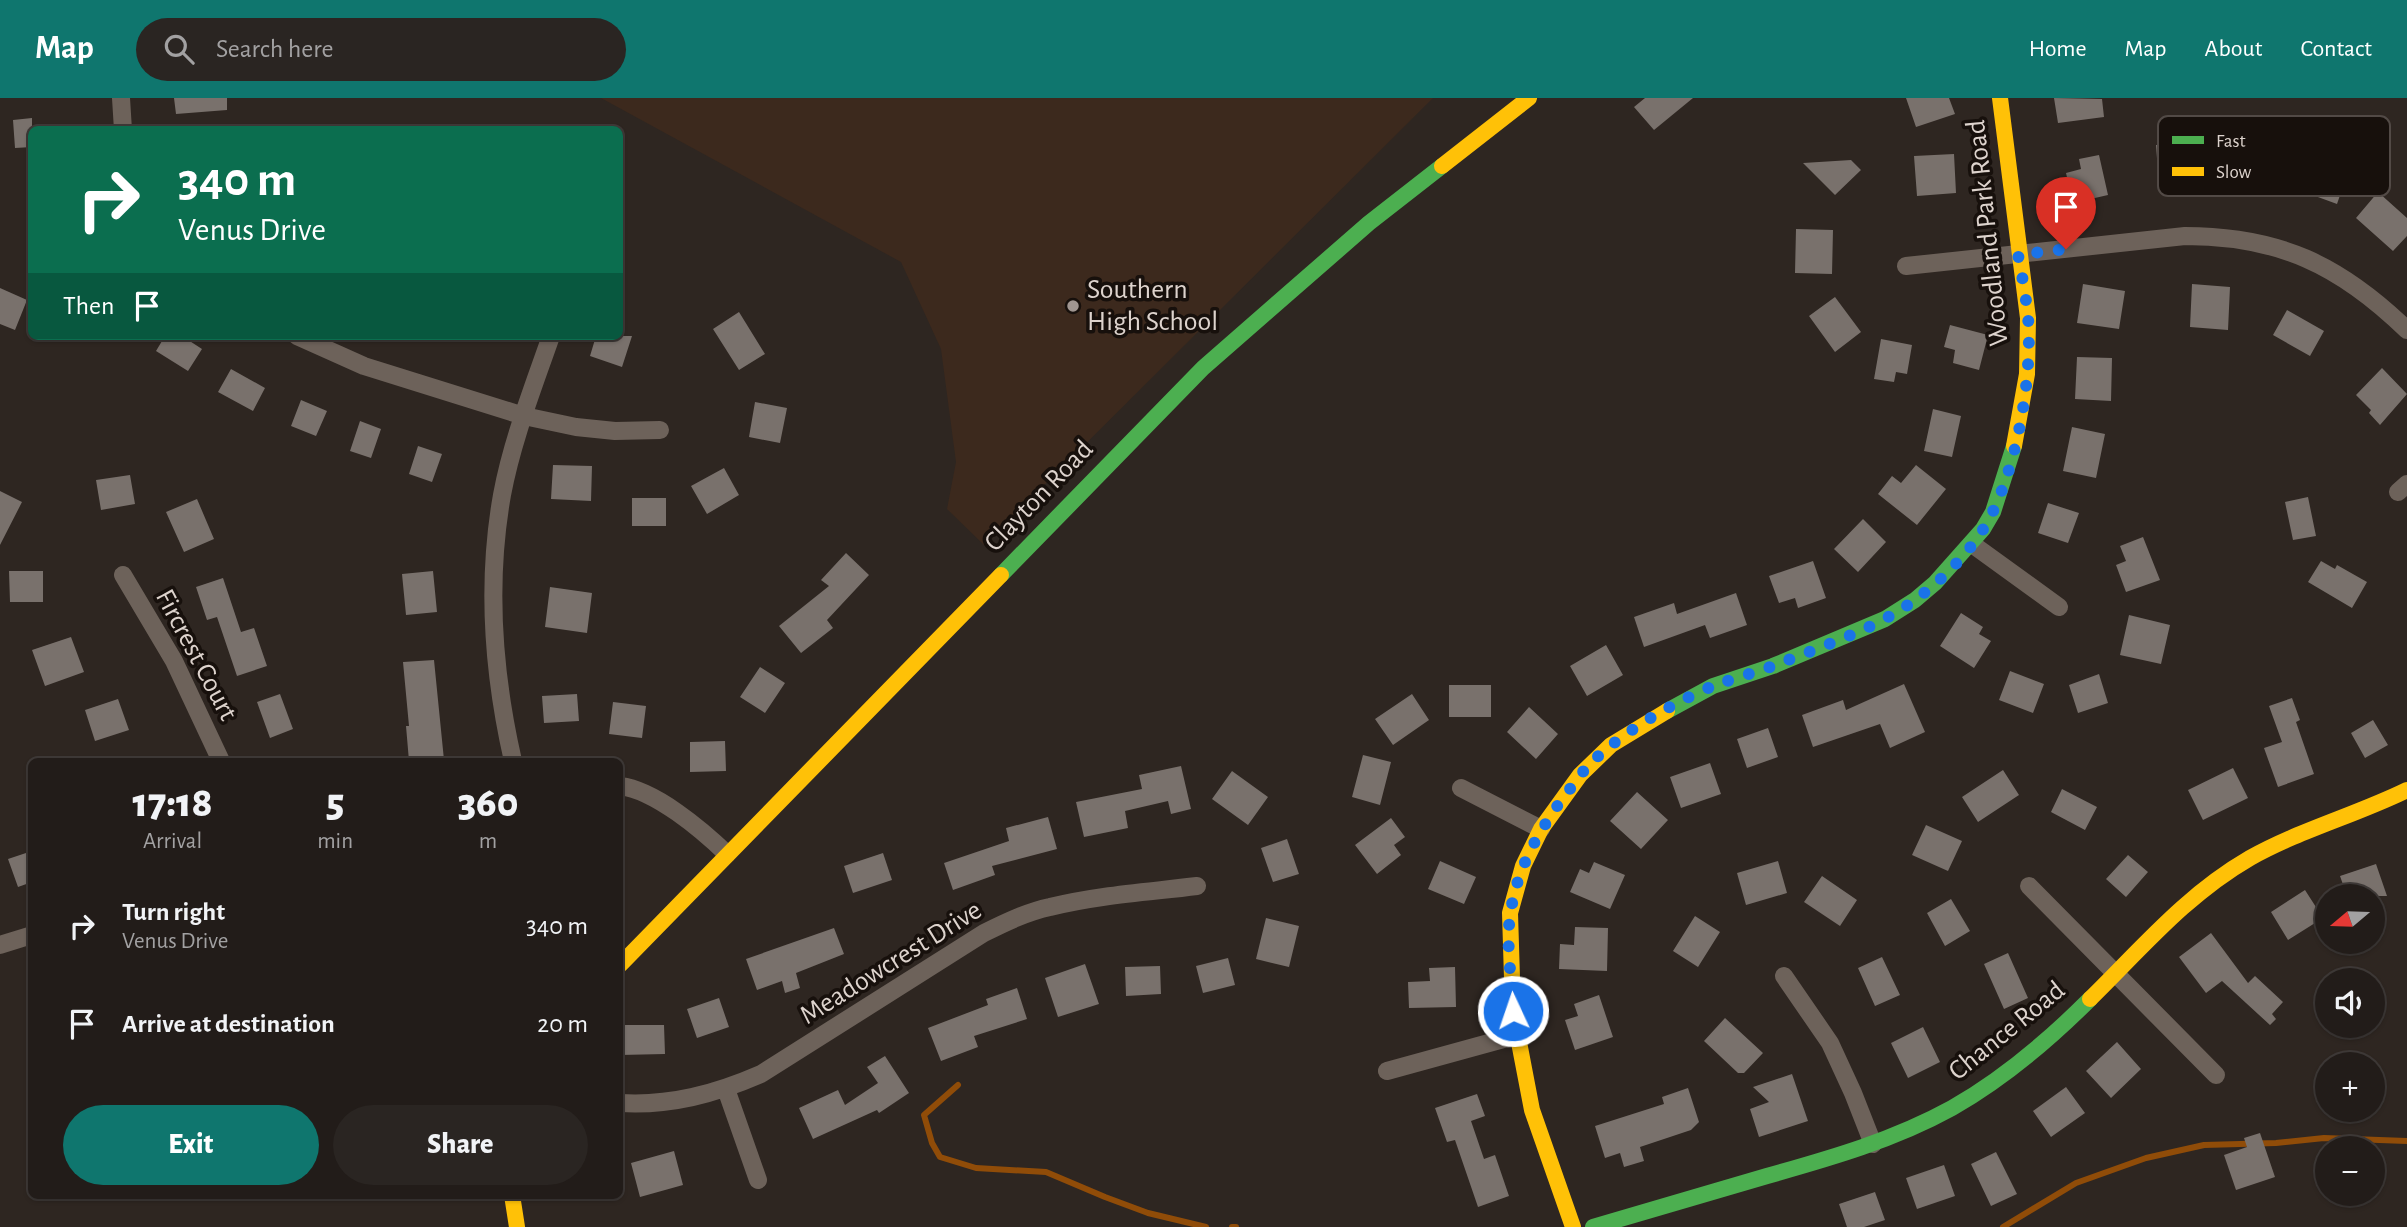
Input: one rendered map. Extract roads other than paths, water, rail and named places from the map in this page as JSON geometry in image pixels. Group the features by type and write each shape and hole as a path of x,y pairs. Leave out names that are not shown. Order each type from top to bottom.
{"street":[{"path":"121,98 123,126"},
{"name":"Clayton Road","path":"623,962 1203,368 1359,231 1528,98"},
{"name":"Woodland Park Road","path":"1573,1227 1532,1110 1513,1011 1510,913 1523,866 1541,829 1593,761 1638,727 1713,686 1773,666 1885,619 1915,600 1935,583 1972,544 1993,512 2021,416 2027,374 2028,318 2000,98"},
{"path":"1906,266 2185,236 2231,238 2262,244 2322,265 2349,280 2407,330"},
{"path":"306,340 364,366 524,416 576,427 615,431 660,430"},
{"path":"512,758 494,649 492,593 495,544 503,492 524,416 550,340"},
{"path":"1972,544 2059,607"},
{"name":"Fircrest Court","path":"123,575 174,662 220,758"},
{"path":"623,786 642,793 684,817 727,854"},
{"path":"1461,788 1541,829"},
{"name":"Chance Road","path":"1593,1227 1872,1144 1941,1113 1987,1086 2059,1029 2192,897 2211,882 2286,840 2374,807 2407,790"},
{"name":"Meadowcrest Drive","path":"623,1103 679,1101 726,1089 783,1062 984,933 1016,917 1050,906 1197,886"},
{"path":"2029,886 2216,1074"},
{"path":"0,945 28,936"},
{"path":"1784,976 1830,1043 1872,1144"},
{"path":"1387,1071 1518,1035"},
{"path":"726,1089 758,1180"},
{"path":"513,1199 517,1227"}],"waterway":[{"path":"958,1085 924,1115 932,1143 940,1157 976,1168 1046,1172 1148,1213 1206,1227"},
{"path":"2003,1227 2076,1183 2146,1158 2204,1145 2276,1143 2324,1138 2407,1141"}],"place":[{"name":"Southern High School","path":"1073,306"}]}
